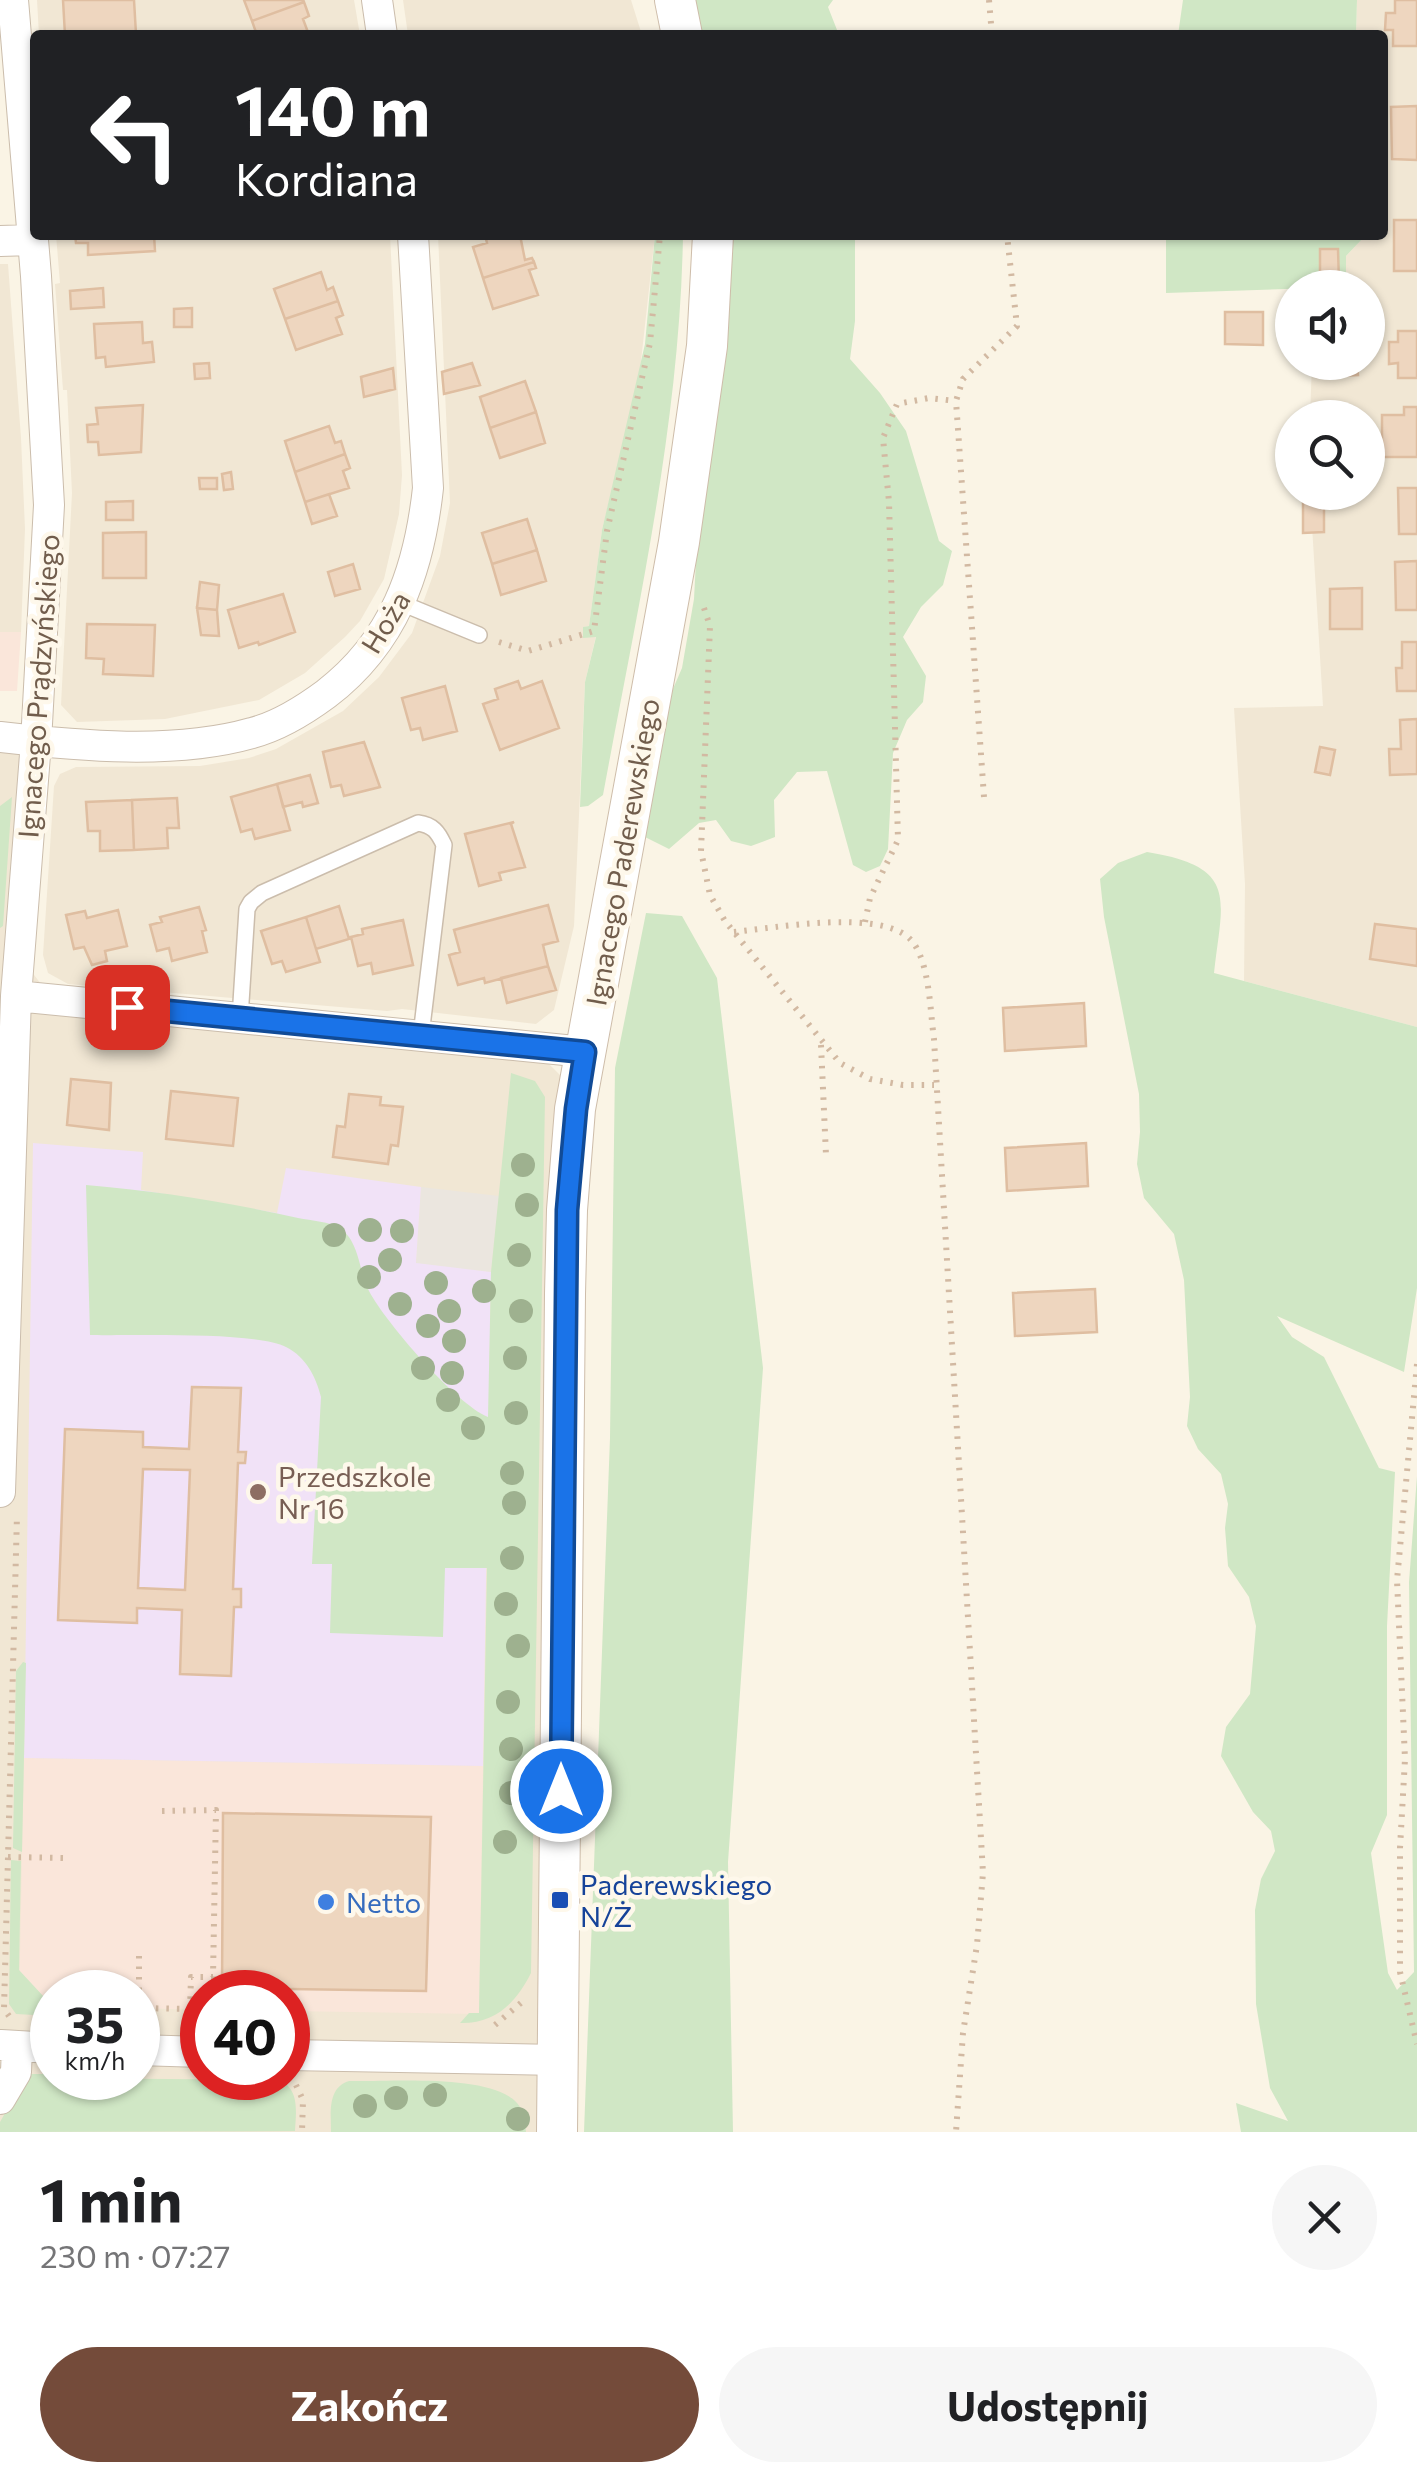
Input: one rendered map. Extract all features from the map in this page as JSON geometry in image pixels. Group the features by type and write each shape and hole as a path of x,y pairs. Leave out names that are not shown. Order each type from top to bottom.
{"street":[{"name":"Ignacego Prądzyńskiego","path":"12,0 30,216"},
{"path":"376,0 381,30"},
{"path":"675,0 681,30"},
{"name":"Ignacego Prądzyńskiego","path":"8,1497 1,1448 5,1161 49,505 32,240"},
{"path":"0,242 32,240"},
{"name":"Hoża","path":"0,737 70,746 202,742 249,734 299,713 352,672 376,646 413,574 428,488 413,240"},
{"name":"Ignacego Paderewskiego","path":"558,2132 566,1244 576,1109 679,542 707,346 712,240"},
{"path":"16,996 585,1052"},
{"path":"0,2100 16,2072 12,2038"},
{"path":"310,2055 558,2060"}],"lane":[{"path":"401,603 479,635"},
{"path":"240,1018 247,909 251,902 262,893 418,823 428,824 438,832 444,845 422,1034"}],"path":[{"path":"990,0 992,30"},
{"path":"479,635 528,651 594,630 607,530 650,343 660,240"},
{"path":"984,797 956,401 962,379 1017,326 1008,240"},
{"path":"866,922 870,898 898,840 889,502 882,438 897,404 928,398 956,401"},
{"path":"679,542 689,559 710,626 701,850 710,895 734,932 840,1064 870,1079 934,1086"},
{"path":"734,932 866,922 898,931 912,941 927,978 934,1039 982,1873 977,1945 962,2033 956,2132"},
{"path":"821,1044 826,1155"},
{"path":"1417,1364 1396,1580 1405,1759 1400,1972 1417,2044"},
{"path":"8,1497 4,2010 12,2038"},
{"path":"162,1810 216,1810 213,1970"},
{"path":"8,1856 66,1858"},
{"path":"139,1956 139,1970"},
{"path":"495,2025 530,1992"},
{"path":"302,2132 303,2100"}],"shaded area":[{"path":"37,0 354,0 359,30 39,30"},
{"path":"403,0 631,0 640,30 407,30"},
{"path":"1357,0 1417,0 1417,1027 1244,981 1245,884 1234,708 1323,706 1311,510 1385,510 1385,400 1311,400 1311,380 1385,380 1385,270 1346,270 1346,256 1361,240 1388,240 1388,30 1356,30"},
{"path":"56,240 390,240 402,475 399,514 384,579 360,621 345,637 305,673 259,700 165,719 77,722 61,705 72,493 67,390 63,390 55,284 60,283"},
{"path":"438,240 654,240 639,379 602,530 589,626 584,627 596,636 585,682 574,926 554,1010 536,1024 402,1009 387,1011 68,984 48,973 43,955 54,786 60,774 76,767 200,766 249,758 276,749 343,711 379,677 412,633 440,556 450,503"},
{"path":"0,264 8,264 21,438 25,529 21,632 0,632"},
{"path":"0,632 21,632 17,691 0,691"},
{"path":"0,737 36,742 31,971 41,984 548,1063 564,1079 557,2132 0,2132"},
{"name":"Przedszkole Nr 16","path":"33,1143 143,1152 141,1190 277,1213 286,1168 421,1187 416,1263 491,1272 483,1766 24,1758"},
{"path":"421,1187 499,1196 491,1272 416,1264"},
{"path":"24,1758 483,1766 479,2014 310,2011 310,1970 180,1970 180,2009 160,2009 160,1970 30,1970 30,2007 19,2007"}],"green space":[{"path":"675,0 833,0 828,7 837,30 681,30"},
{"path":"1183,0 1357,0 1356,30 1179,30"},
{"path":"655,240 683,240 674,376 642,586 603,795 580,807 585,682 596,637 583,638 583,627 589,626 602,530 645,344"},
{"path":"713,240 855,240 855,321 850,359 906,431 939,541 952,551 943,585 921,607 903,637 926,676 923,702 907,720 893,753 888,849 880,866 866,872 853,865 827,771 797,772 774,800 775,837 751,846 731,841 716,820 699,823 669,849 645,837 637,772 682,668 694,599"},
{"path":"1166,240 1361,240 1346,256 1346,270 1275,270 1275,289 1166,293"},
{"path":"12,797 3,926 0,928 0,806"},
{"path":"1147,852 1177,858 1211,877 1221,906 1214,973 1417,1027 1417,1288 1404,1372 1277,1316 1292,1337 1324,1357 1379,1468 1395,1472 1387,1626 1387,1815 1371,1853 1388,1973 1397,1990 1414,1972 1409,1582 1417,1476 1417,2132 1241,2132 1236,2103 1288,2121 1270,2088 1256,2004 1255,1910 1261,1879 1275,1851 1271,1831 1253,1812 1221,1756 1226,1727 1250,1694 1256,1626 1249,1597 1228,1566 1228,1504 1221,1474 1198,1449 1187,1426 1190,1397 1184,1280 1174,1234 1144,1198 1137,1164 1139,1094 1104,917 1100,879 1118,863"},
{"path":"646,913 682,916 717,978 763,1368 728,1862 733,2132 584,2132 610,1438 615,1068"},
{"path":"511,1073 535,1081 545,1097 531,1973 503,2010 484,2020 460,2023 469,2013 479,2013 487,1568 445,1568 443,1637 330,1633 332,1564 312,1564 321,1397 313,1375 293,1351 271,1342 222,1336 90,1335 86,1185 219,1202 341,1229 356,1250 369,1291 390,1322 441,1380 488,1417 491,1272"},
{"path":"26,1663 22,1852 13,1848 16,1671"},
{"path":"11,1860 21,1861 19,1970 30,1982 30,2015 16,2014 9,2004"},
{"path":"27,2074 30,2100 160,2100 160,2079 180,2079 180,2100 295,2100 296,2109 295,2131 0,2132 0,2122"},
{"path":"349,2081 438,2081 485,2087 504,2093 517,2103 526,2132 331,2132 334,2095"}],"building":[{"path":"63,0 134,0 136,30 65,30"},
{"path":"244,0 303,0 304,2 252,21"},
{"path":"1395,0 1417,0 1417,46 1393,46 1393,30 1385,30 1386,13 1395,13"},
{"path":"304,2 309,16 303,19 307,30 255,30 252,21"},
{"path":"1417,106 1417,160 1392,159 1391,107"},
{"path":"1394,220 1417,220 1417,271 1394,271"},
{"path":"76,240 154,240 155,251 88,255 88,243"},
{"path":"486,240 521,240 525,260 532,258 534,262 483,278 473,247 487,243"},
{"path":"1320,249 1338,249 1339,270 1320,270"},
{"path":"534,262 536,268 529,270 538,295 493,309 483,278"},
{"path":"321,272 327,290 333,287 338,301 285,319 274,289"},
{"path":"103,288 104,307 71,309 70,291"},
{"path":"338,301 343,315 336,318 342,334 296,350 285,319"},
{"path":"192,308 192,327 174,327 174,309"},
{"path":"1225,312 1263,312 1263,345 1225,344"},
{"path":"142,322 143,343 152,342 154,362 106,367 105,357 96,358 94,324"},
{"path":"1398,331 1417,331 1417,378 1398,378 1398,363 1389,364 1389,342 1398,342"},
{"path":"209,363 210,378 195,379 194,364"},
{"path":"472,363 480,385 444,394 442,372"},
{"path":"393,368 395,389 364,397 361,377"},
{"path":"525,381 536,412 490,428 480,397"},
{"path":"143,405 141,452 99,455 98,442 88,442 87,425 98,424 96,408"},
{"path":"1404,407 1417,407 1417,457 1385,457 1385,415 1404,415"},
{"path":"536,412 545,443 500,458 490,428"},
{"path":"329,426 335,443 341,441 345,454 295,472 285,441"},
{"path":"345,454 350,468 343,471 349,488 305,502 295,472"},
{"path":"231,472 233,489 224,490 222,474"},
{"path":"199,478 217,478 217,489 200,489"},
{"path":"1398,488 1417,488 1417,534 1399,534"},
{"path":"329,494 337,516 312,524 305,502"},
{"path":"133,501 133,520 106,520 106,502"},
{"path":"1303,510 1324,510 1324,532 1303,533"},
{"path":"527,519 537,550 492,564 482,533"},
{"path":"146,532 146,578 103,578 103,533"},
{"path":"537,550 546,581 501,595 492,564"},
{"path":"1417,561 1417,610 1396,610 1395,562"},
{"path":"353,564 360,589 335,596 328,572"},
{"path":"200,582 219,585 217,610 197,608"},
{"path":"1362,588 1362,629 1330,629 1330,589"},
{"path":"283,594 295,632 239,648 228,610"},
{"path":"197,608 217,610 219,636 201,635"},
{"path":"87,624 155,625 153,676 103,674 104,659 86,658"},
{"path":"1402,642 1417,642 1417,691 1397,691 1396,668 1402,668"},
{"path":"518,681 521,689 542,681 559,728 500,750 483,704 498,699 495,689"},
{"path":"445,686 457,731 423,740 420,728 411,730 402,698"},
{"path":"1417,719 1417,774 1390,775 1389,749 1401,749 1400,720"},
{"path":"364,742 380,787 344,796 341,785 331,787 323,752"},
{"path":"1320,747 1335,750 1330,775 1315,772"},
{"path":"310,775 318,803 283,807 277,784"},
{"path":"277,784 290,830 255,839 252,829 241,832 231,797"},
{"path":"177,798 179,828 167,828 168,848 134,850 132,800"},
{"path":"132,800 134,850 100,851 100,831 88,831 86,802"},
{"path":"514,822 511,824 525,867 499,873 501,880 479,886 465,834"},
{"path":"548,905 558,941 543,945 548,966 485,983 484,978 458,985 449,955 460,952 454,930"},
{"path":"339,906 349,939 316,949 306,917"},
{"path":"199,907 207,952 172,961 169,948 157,951 150,925 162,922 160,917"},
{"path":"118,910 127,946 105,951 107,961 92,965 84,947 74,949 66,915 85,911 87,918"},
{"path":"306,917 320,962 286,972 282,961 272,964 261,931"},
{"path":"403,920 413,965 373,974 371,963 358,966 351,937 363,934 362,929"},
{"path":"1375,924 1417,929 1417,966 1370,959"},
{"path":"548,966 556,990 507,1003 501,978"},
{"path":"1084,1003 1086,1046 1005,1051 1003,1008"},
{"path":"71,1079 111,1083 109,1130 67,1125"},
{"path":"171,1091 238,1098 233,1146 166,1139"},
{"path":"349,1094 381,1097 380,1105 403,1107 398,1146 391,1145 388,1164 333,1157 337,1126 345,1127"},
{"path":"1086,1143 1088,1186 1007,1191 1005,1148"},
{"path":"1095,1289 1097,1332 1015,1336 1013,1293"},
{"path":"192,1387 241,1388 238,1452 246,1452 245,1463 238,1463 233,1589 241,1589 241,1607 234,1607 231,1676 180,1674 182,1610 137,1608 137,1623 58,1620 65,1429 143,1432 143,1447 189,1449","holes":["143,1469 190,1470 185,1590 138,1588"]},
{"name":"Netto","path":"223,1813 431,1817 426,1991 310,1989 310,1970 222,1970"}],"place":[{"name":"Przedszkole Nr 16","path":"258,1492"},
{"name":"Paderewskiego N/Ż","path":"560,1900"},
{"name":"Netto","path":"326,1902"}],"route":[{"path":"127,1007 585,1052 567,1210 561,1791"}]}
